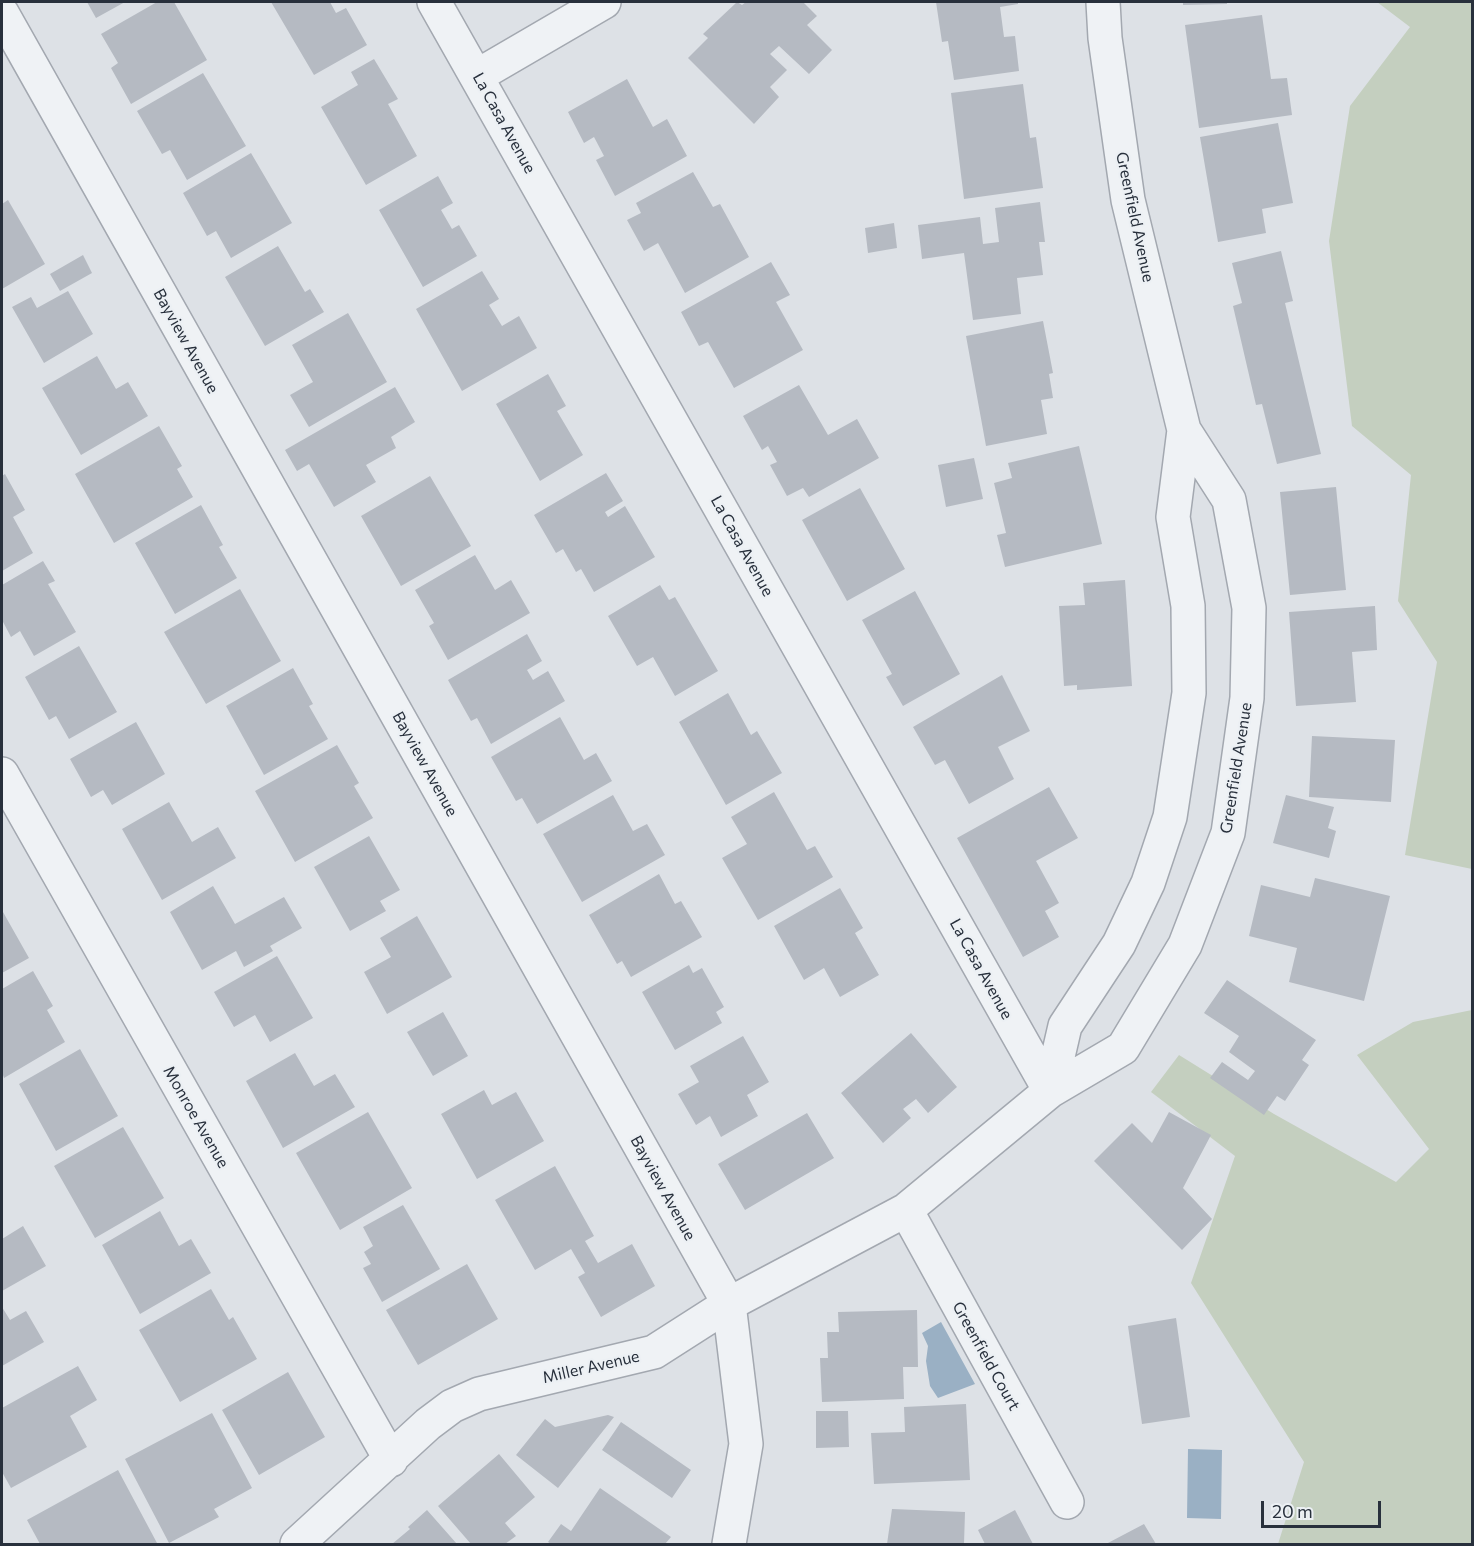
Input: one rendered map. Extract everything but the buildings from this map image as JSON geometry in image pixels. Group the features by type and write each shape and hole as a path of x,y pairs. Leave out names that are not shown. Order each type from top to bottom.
{"street":[{"name":"La Casa Avenue","path":"434,2 1050,1091"},
{"path":"477,76 604,2"},
{"name":"Greenfield Avenue","path":"906,1210 1050,1091 1123,1047 1185,945 1228,833 1247,698 1249,608 1229,500 1184,430 1128,200 1105,38 1103,2"},
{"name":"Bayview Avenue","path":"2,13 729,1304 746,1444 729,1545"},
{"name":"Greenfield Avenue","path":"1050,1091 1065,1026 1119,944 1148,883 1170,817 1189,693 1188,606 1173,517 1184,430"},
{"name":"Monroe Avenue","path":"2,774 391,1460"},
{"name":"Miller Avenue","path":"297,1545 428,1424 452,1406 479,1394 654,1352 729,1304 906,1210"},
{"name":"Greenfield Court","path":"906,1210 1067,1503"}],"green space":[{"path":"1377,2 1472,2 1472,869 1405,855 1437,662 1398,601 1411,475 1352,426 1329,241 1350,106 1410,27"},
{"path":"1472,1010 1472,1544 1278,1544 1304,1462 1191,1283 1235,1156 1151,1092 1179,1055 1274,1114 1396,1182 1429,1149 1357,1055 1413,1022"}],"water":[{"path":"941,1322 975,1384 938,1398 930,1386 926,1361 928,1346 922,1333"},
{"path":"1188,1449 1222,1450 1221,1519 1187,1518"}]}
